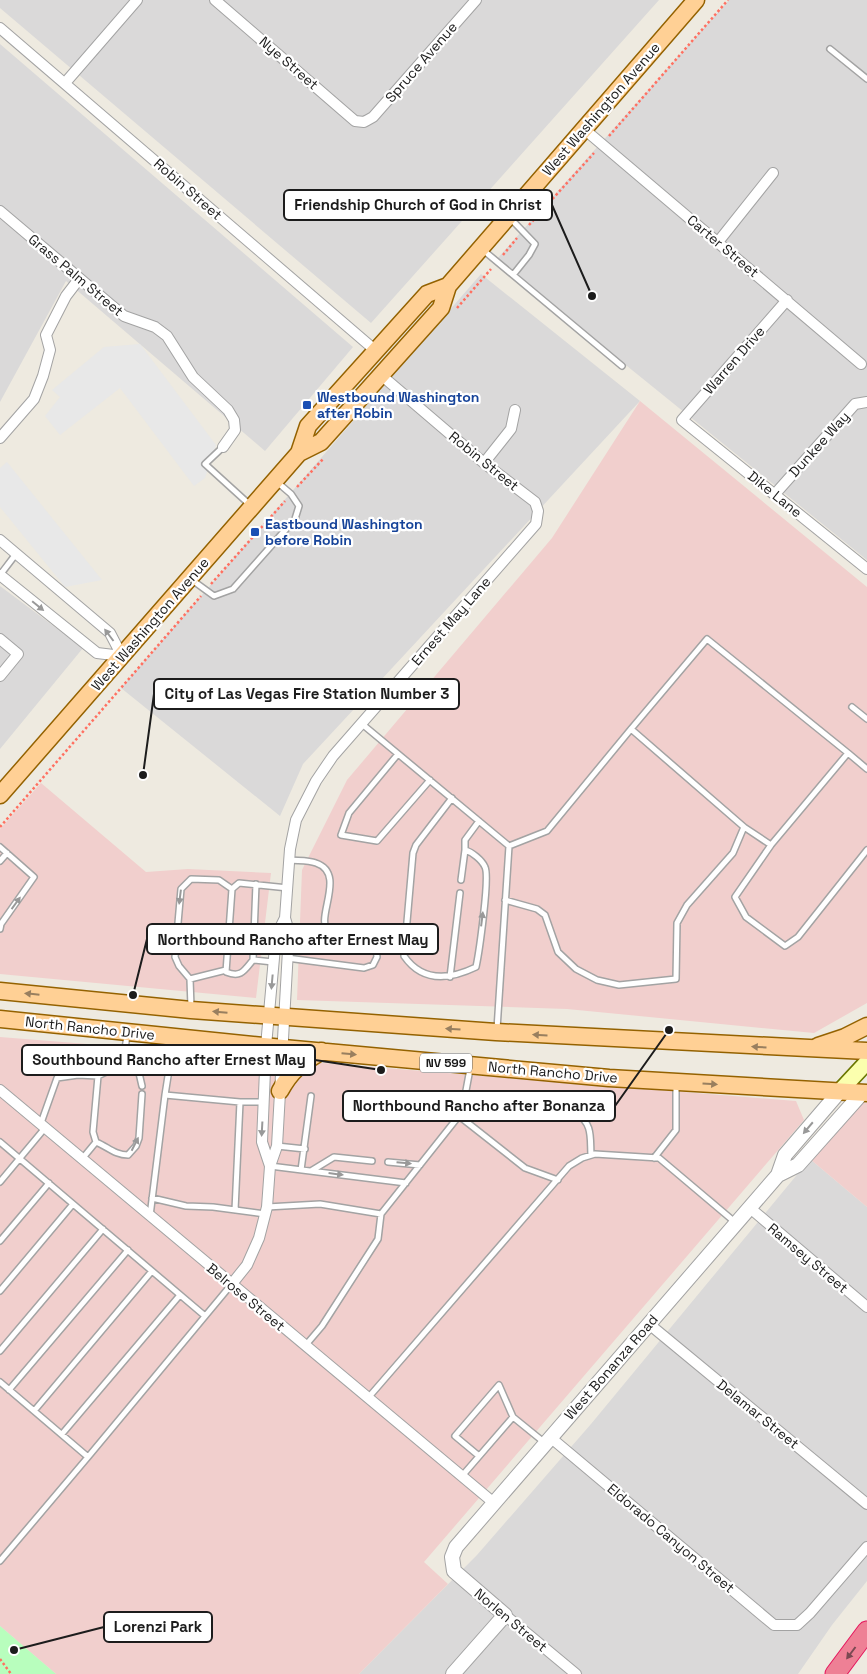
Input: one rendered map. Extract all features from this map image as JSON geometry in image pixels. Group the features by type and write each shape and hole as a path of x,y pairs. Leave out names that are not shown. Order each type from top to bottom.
{"highway":[{"path":"835,1674 867,1631"}],"main road":[{"name":"West Washington Avenue","path":"0,796 299,453 321,442 441,308 448,286 696,0"},
{"name":"West Washington Avenue","path":"299,453 308,426 427,294 448,286"},
{"path":"381,375 380,365 383,358 420,315 427,294"},
{"path":"321,442 338,410 371,371 376,351"},
{"name":"North Rancho Drive","path":"0,991 277,1017 496,1032 867,1051"},
{"name":"North Rancho Drive","path":"0,1019 283,1048 609,1078 866,1091"},
{"path":"808,1049 845,1038 867,1026"},
{"path":"280,1091 288,1076 295,1069 322,1051"},
{"name":"West Bonanza Road","path":"840,1091 867,1062"}],"street":[{"path":"65,83 137,0"},
{"name":"Nye Street","path":"215,0 355,120 364,122"},
{"name":"Spruce Avenue","path":"364,122 374,117 474,1"},
{"name":"Robin Street","path":"0,28 376,351"},
{"name":"Carter Street","path":"584,129 861,364"},
{"path":"718,242 773,173"},
{"name":"Grass Palm Street","path":"0,212 124,316 155,327 167,336 193,377 228,410 234,420 235,430 223,446"},
{"path":"0,438 34,399 44,376 50,350 46,335 66,296 79,279"},
{"name":"Warren Drive","path":"682,420 787,300"},
{"name":"Robin Street","path":"381,375 484,463 534,502 538,511"},
{"name":"Dunkee Way","path":"775,494 855,404 867,402"},
{"path":"484,463 511,430 515,410"},
{"name":"Dike Lane","path":"682,420 865,563"},
{"name":"Ernest May Lane","path":"231,1285 247,1265 259,1238 266,1210 270,1166 277,1146 283,1048 277,1017 274,962 276,936 285,918 289,860 296,820 316,781 333,756 536,524 538,511"},
{"path":"0,540 110,633 122,656"},
{"path":"0,575 97,653 122,656"},
{"path":"0,639 18,654 0,676"},
{"name":"Ernest May Lane","path":"270,1166 262,1142 266,1046 277,1017 287,958 289,932 285,918"},
{"name":"Belrose Street","path":"0,1090 231,1285 494,1502"},
{"name":"West Bonanza Road","path":"452,1563 456,1547 778,1175 785,1155 840,1091"},
{"name":"West Bonanza Road","path":"778,1175 798,1165 866,1091"},
{"name":"Ramsey Street","path":"750,1208 867,1307"},
{"name":"Delamar Street","path":"648,1324 867,1504"},
{"name":"Eldorado Canyon Street","path":"548,1440 774,1625 796,1625 810,1613 867,1546"},
{"name":"Norlen Street","path":"452,1563 454,1571 458,1576 576,1674"},
{"path":"453,1674 504,1615"}],"lane":[{"path":"830,49 867,79"},
{"path":"508,216 536,244 530,255 513,275"},
{"path":"481,248 622,366"},
{"path":"223,446 205,464 252,507"},
{"path":"190,579 214,596 233,589 289,526 295,519 299,506 291,494 275,480"},
{"path":"0,575 16,554"},
{"path":"509,846 547,831 707,639 867,770"},
{"path":"852,707 867,719"},
{"path":"362,724 509,846"},
{"path":"631,729 744,827 771,845"},
{"path":"848,753 771,845 734,897 746,917 785,946 798,937 867,850"},
{"path":"398,754 349,813 342,835 377,841 430,780"},
{"path":"452,798 416,846 413,853 404,956 410,965 421,973 450,977 476,967 484,907 486,868 480,860 465,850"},
{"path":"461,880 466,840 479,821"},
{"path":"506,900 537,909 545,915 558,952 576,969 597,980 619,985 676,979 677,923 687,905 733,853 744,827"},
{"path":"496,1032 509,846"},
{"path":"0,847 34,877 0,928"},
{"path":"0,861 7,853"},
{"path":"287,958 364,968 373,965 376,957 376,945 371,940 341,936 329,932 325,925 330,878 325,869 316,863 289,860"},
{"path":"190,1010 190,979 179,966 175,957 181,889 190,878 219,880 232,889"},
{"path":"226,970 232,889 239,882 288,888"},
{"path":"226,970 226,972 234,975 243,972 252,960 256,884"},
{"path":"450,977 460,893"},
{"path":"252,960 274,962"},
{"path":"190,979 226,970"},
{"path":"123,1064 127,1032"},
{"path":"150,1216 174,1036"},
{"path":"0,1182 43,1126 57,1078 78,1075 98,1076 123,1064"},
{"path":"123,1064 139,1073 142,1086"},
{"path":"305,1346 322,1326 378,1238 381,1214 462,1112 471,1065"},
{"path":"96,1142 93,1132 98,1076"},
{"path":"654,1158 676,1130 676,1081"},
{"path":"96,1142 108,1147 118,1155 128,1155 136,1146 139,1138 142,1094"},
{"path":"165,1094 240,1102 264,1102"},
{"path":"301,1170 311,1096"},
{"path":"234,1210 240,1102"},
{"path":"464,1107 496,1114 512,1108 576,1113 585,1119 589,1125 591,1155"},
{"path":"459,1116 525,1168 558,1180"},
{"path":"0,1142 205,1316"},
{"path":"82,1159 96,1142"},
{"path":"277,1146 305,1149"},
{"path":"368,1398 569,1166 582,1158 591,1155 659,1158 736,1223"},
{"path":"310,1171 334,1157 372,1161"},
{"path":"388,1162 420,1165"},
{"path":"270,1166 406,1183"},
{"path":"0,1241 49,1183"},
{"path":"152,1198 186,1206 234,1210 266,1210 320,1204 381,1214"},
{"path":"0,1291 73,1204"},
{"path":"0,1351 103,1229"},
{"path":"9,1390 128,1250"},
{"path":"34,1411 152,1271"},
{"path":"0,1560 231,1285"},
{"path":"62,1434 180,1295"},
{"path":"0,1382 88,1457"},
{"path":"479,1456 455,1436 499,1385 513,1417 548,1440"},
{"path":"462,1476 513,1417"}],"path":[{"path":"0,1659 11,1674"}],"shaded area":[{"path":"0,0 659,0 371,323 0,8"},
{"path":"729,0 867,0 867,560 496,260"},
{"path":"0,44 353,347 265,451 66,281 0,402"},
{"path":"481,274 640,401 303,764 280,816 121,688"},
{"path":"140,344 216,445 205,478 194,486 120,388 60,435 45,416 60,397 52,390 104,347"},
{"path":"640,401 867,587 867,1003 814,1033 567,1009 297,1000 302,870 347,780 552,538"},
{"path":"7,462 102,580 65,587 0,507 0,468"},
{"path":"0,586 83,648 0,749"},
{"path":"41,783 146,872 188,869 271,873 256,998 0,974 0,829"},
{"path":"0,1037 796,1101 804,1120 424,1562 448,1584 359,1674 56,1674 0,1626"},
{"path":"860,1102 867,1103 867,1207 810,1159"},
{"path":"810,1159 867,1207 867,1581 832,1625 798,1674 359,1674 477,1555 591,1424"}],"green space":[{"path":"0,1626 56,1674 0,1674"}],"place":[{"name":"Friendship Church of God in Christ","path":"592,296"},
{"name":"Westbound Washington after Robin","path":"307,405"},
{"name":"Eastbound Washington before Robin","path":"255,532"},
{"name":"City of Las Vegas Fire Station Number 3","path":"143,775"},
{"name":"Northbound Rancho after Ernest May","path":"133,995"},
{"name":"Northbound Rancho after Bonanza","path":"669,1030"},
{"name":"Southbound Rancho after Ernest May","path":"381,1070"},
{"name":"Lorenzi Park","path":"14,1650"}]}
